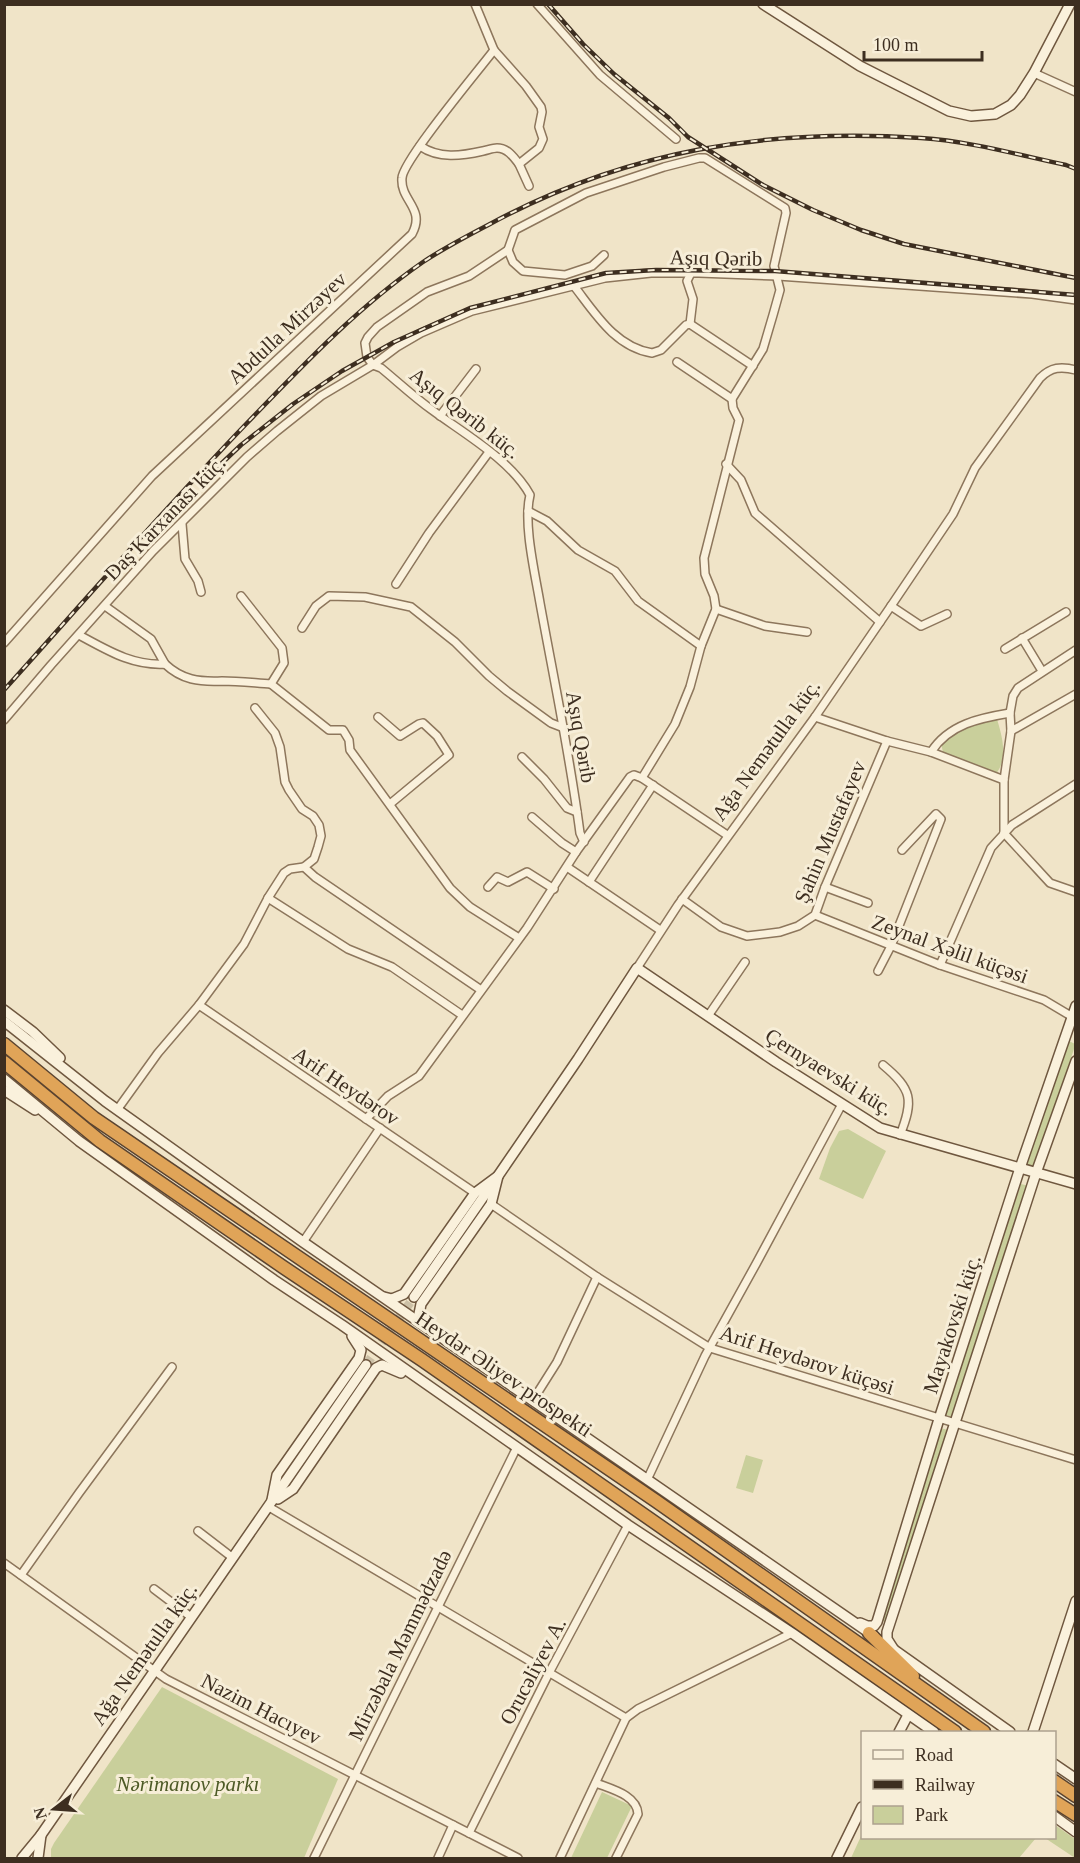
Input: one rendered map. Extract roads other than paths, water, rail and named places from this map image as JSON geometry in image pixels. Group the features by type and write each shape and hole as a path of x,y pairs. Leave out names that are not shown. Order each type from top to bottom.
{"highway":[{"name":"Heydər Əliyev prospekti","path":"4,1044 94,1118 656,1502 983,1731"},
{"name":"Heydər Əliyev prospekti","path":"4,1062 100,1141 422,1360 954,1731"},
{"path":"869,1633 940,1702"},
{"path":"1056,1782 1076,1796"},
{"path":"1056,1802 1076,1815"}],"street":[{"path":"475,4 494,50 541,107 539,128 543,142 519,164"},
{"path":"537,4 600,75 676,139"},
{"path":"763,4 860,66 950,111 985,116 1003,111 1020,95 1070,4"},
{"name":"Abdulla Mirzəyev","path":"4,643 152,476 412,234 417,222 416,214 405,192 402,179 404,172 420,146 494,50"},
{"path":"1034,73 1076,92"},
{"path":"420,146 428,152 440,155 460,155 496,148 512,154 529,186"},
{"path":"373,365 367,357 365,343 377,327 427,292 469,276 508,250 515,230 586,193 664,167 705,158 785,208 786,213 774,266 780,290 763,349 732,399 733,408 739,420 704,558 705,574 714,596 716,609 675,724 642,778"},
{"path":"508,250 513,262 523,271 565,275 592,266 603,255"},
{"name":"Aşıq Qərib","path":"373,365 421,333 472,310 604,278 651,273 778,276 1032,294 1076,300"},
{"path":"690,324 693,299 687,281 691,273"},
{"path":"574,286 615,336 645,352 652,353 661,350 686,325 690,324"},
{"path":"690,324 753,366"},
{"path":"677,362 732,399"},
{"name":"Aşıq Qərib küç.","path":"373,365 381,368 517,475 530,495"},
{"name":"Daş Karxanası küç.","path":"4,720 153,552 247,457 292,417 321,396 373,365"},
{"name":"Ağa Nemətulla küç.","path":"382,1297 392,1299 404,1294 476,1193 498,1176 578,1059 660,930 891,606 953,514 975,468 1040,378 1052,369 1061,367 1076,370"},
{"path":"440,416 476,369"},
{"path":"396,584 429,533 489,452"},
{"path":"726,464 741,480 756,513 880,622"},
{"name":"Aşıq Qərib","path":"530,495 528,511 531,548 564,728 580,833 584,842"},
{"path":"528,511 547,520 578,550 615,571 638,601 701,646"},
{"path":"182,524 185,559 198,581 201,592"},
{"path":"242,596 282,648 284,663 271,684"},
{"path":"302,628 316,606 329,596 365,597 411,607 455,642 507,691 551,723 564,728"},
{"path":"105,606 151,639 165,664 175,673 189,680 205,682 271,684 329,730 343,730 349,740 350,750 450,888 470,907 519,938"},
{"path":"891,606 921,626 946,614"},
{"path":"716,609 765,626 807,632"},
{"path":"1005,649 1066,612"},
{"path":"79,634 118,656 148,665 165,664"},
{"path":"1022,638 1042,671"},
{"path":"1076,650 1018,688 1013,696 1004,780 1004,833 1050,883 1076,892"},
{"path":"1011,731 1076,694"},
{"path":"117,1110 158,1053 199,1005 244,944 268,897 284,873 290,869 304,867 314,859 321,836 319,825 313,816 302,809 289,790 285,782 280,747 275,733 255,708"},
{"path":"931,752 946,733 979,718 1010,713"},
{"path":"378,717 400,736 423,723 437,736 449,755 390,804"},
{"path":"814,717 887,741 931,752 1004,780"},
{"name":"Şahin Mustafayev","path":"682,899 729,932 758,936 798,926 815,915 887,741"},
{"path":"522,756 567,808 577,812"},
{"path":"366,1119 388,1096 419,1076 554,889 576,852 627,780 634,775 642,778 727,835"},
{"path":"940,966 989,852 1012,825 1076,784"},
{"path":"589,882 653,785"},
{"path":"878,971 891,946 940,819 939,815 936,814 902,850"},
{"path":"532,817 576,852"},
{"path":"304,867 315,877 481,990"},
{"path":"567,867 660,930"},
{"path":"488,886 497,878 507,882 526,872 554,889"},
{"path":"825,887 868,903"},
{"path":"268,897 348,949 392,967 462,1015"},
{"name":"Zeynal Xəlil küçəsi","path":"815,915 940,966 1044,1000 1074,1018"},
{"path":"708,1016 745,962"},
{"name":"Çernyaevski küç.","path":"637,968 880,1128 1076,1184"},
{"name":"Arif Heydərov","path":"199,1005 476,1193"},
{"name":"Mayakovski küç.","path":"847,1618 870,1627 877,1622 939,1419 1020,1168 1074,1018 1076,1006"},
{"path":"4,1010 33,1032 96,1093"},
{"path":"4,1020 117,1110 303,1242 1009,1731"},
{"name":"Mayakovski küç.","path":"894,1650 887,1639 887,1632 1036,1173 1076,1061"},
{"path":"883,1065 903,1083 910,1103 908,1116 900,1135"},
{"path":"4,1079 80,1141"},
{"path":"4,1090 628,1525 792,1633 932,1731"},
{"path":"4,1096 17,1098"},
{"path":"647,1480 710,1348 842,1104"},
{"path":"303,1242 380,1128"},
{"path":"414,1297 498,1176"},
{"name":"Ağa Nemətulla küç.","path":"491,1204 498,1176"},
{"path":"428,1328 419,1314 421,1304 491,1204"},
{"name":"Arif Heydərov küçəsi","path":"491,1204 597,1277 710,1348 1076,1460"},
{"path":"532,1400 557,1362 597,1277"},
{"path":"270,1505 277,1475 360,1356 359,1346 342,1325"},
{"name":"Ağa Nemətulla küç.","path":"41,1835 366,1365"},
{"path":"270,1505 293,1489 378,1366 386,1366 422,1382"},
{"path":"21,1575 172,1367"},
{"name":"Mirzəbala Məmmədzadə","path":"314,1858 517,1447"},
{"path":"270,1505 626,1718"},
{"name":"Orucəliyev A.","path":"469,1833 549,1673 628,1525"},
{"path":"198,1531 233,1558"},
{"name":"Nazim Hacıyev","path":"4,1563 153,1672 518,1858"},
{"path":"154,1589 191,1617"},
{"path":"1033,1731 1076,1602"},
{"path":"560,1858 626,1718 638,1709 792,1633"},
{"path":"900,1731 908,1715"},
{"path":"1056,1765 1076,1779"},
{"path":"596,1783 628,1797 638,1807 638,1814 616,1858"},
{"path":"837,1858 861,1809"},
{"path":"1056,1817 1076,1832"},
{"path":"438,1858 453,1825"},
{"path":"22,1858 41,1835"},
{"path":"31,1858 41,1835"},
{"path":"38,1858 41,1835"}],"tunnel":[{"path":"366,1365 414,1297"}],"railway":[{"path":"548,4 583,44 614,74 669,118 688,137 763,185 813,210 861,230 904,244 1076,278"},
{"path":"4,690 218,454 354,317 399,279 431,257 542,199 593,178 646,162 753,141 808,137 864,136 957,142 1076,169"},
{"path":"202,482 241,445 293,404 342,371 394,342 470,308 606,273 656,270 775,271 1076,295"}],"park label":[{"name":"Nərimanov parkı","path":"188,1784"}]}
